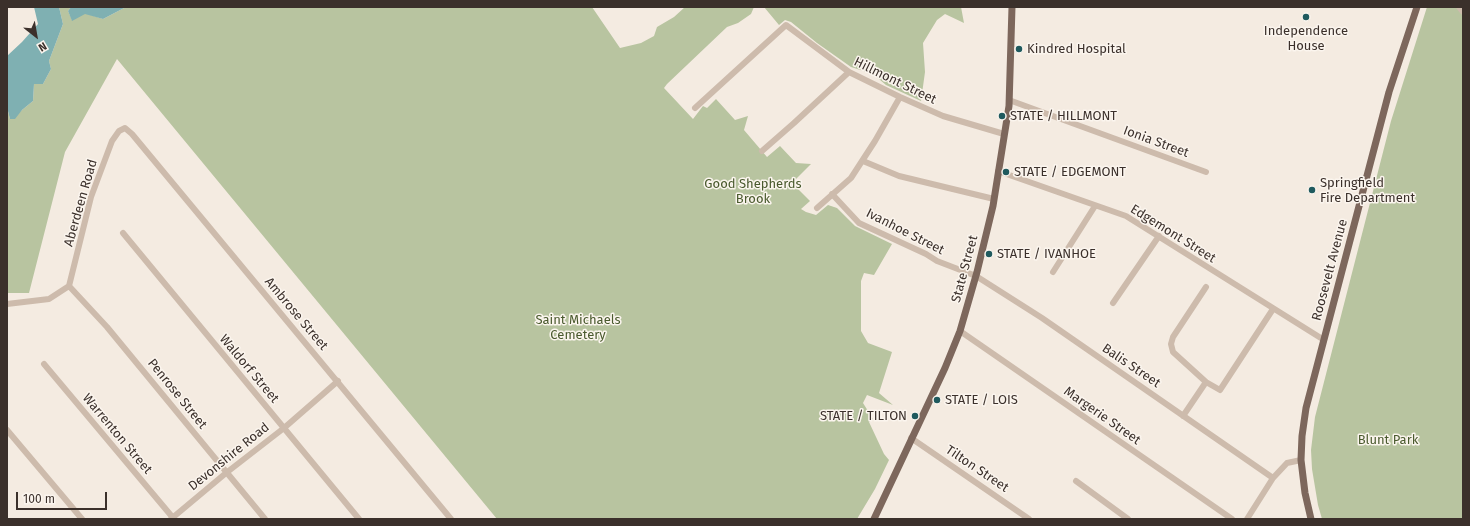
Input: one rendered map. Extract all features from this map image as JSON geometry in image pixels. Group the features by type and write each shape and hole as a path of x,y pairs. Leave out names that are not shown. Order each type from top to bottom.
{"main road":[{"name":"State Street","path":"874,519 945,368 960,331 976,276 994,199 1009,100 1012,7"},
{"name":"Roosevelt Avenue","path":"1311,519 1303,483 1301,460 1302,436 1306,412 1389,92 1417,7"}],"street":[{"path":"1458,7 1463,12"},
{"name":"Hillmont Street","path":"695,108 786,25 849,72 900,98 943,116 1004,134"},
{"path":"762,151 849,72"},
{"path":"817,208 851,178 863,161 900,98"},
{"name":"Ionia Street","path":"1009,100 1206,172"},
{"name":"Ambrose Street","path":"120,130 125,128 132,134 451,519"},
{"name":"Aberdeen Road","path":"69,286 91,197 109,148 120,130"},
{"path":"863,161 899,176 994,199"},
{"name":"Edgemont Street","path":"998,171 1126,216 1324,340"},
{"name":"Ivanhoe Street","path":"832,194 859,223 926,254 936,261 976,276"},
{"path":"1053,272 1095,206"},
{"name":"Waldorf Street","path":"123,233 359,519"},
{"path":"1113,303 1159,236"},
{"name":"Balis Street","path":"976,276 1042,318 1273,478"},
{"path":"7,304 49,299 69,286"},
{"name":"Penrose Street","path":"69,286 106,327 265,519"},
{"path":"1206,287 1173,337 1171,344 1173,352 1206,382 1220,390 1273,309"},
{"name":"Margerie Street","path":"960,331 1232,519"},
{"name":"Warrenton Street","path":"44,364 172,519"},
{"name":"Devonshire Road","path":"172,519 226,473 284,428 338,381"},
{"path":"1183,416 1206,382"},
{"path":"7,430 82,519"},
{"name":"Tilton Street","path":"911,438 1029,519"},
{"path":"1247,519 1273,478 1287,463 1301,460"},
{"path":"1076,481 1128,519"}],"green space":[{"name":"Saint Michaels Cemetery","path":"59,7 71,7 68,11 72,20 85,13 103,19 126,7 592,7 620,48 641,43 654,36 657,27 674,17 685,7 754,7 751,14 738,23 727,27 664,88 693,119 703,106 707,108 716,99 735,120 748,116 744,130 767,157 780,146 796,163 811,164 792,183 810,201 801,209 816,215 828,205 837,208 855,226 892,244 874,275 864,273 861,281 861,331 868,343 892,352 879,393 893,405 867,395 863,403 873,419 869,422 884,454 889,460 875,489 857,519 497,519 117,59 65,152 29,293 7,293 7,107 10,119 33,101 34,84 43,84 51,69 49,61 63,24"},
{"path":"764,7 961,7 964,23 945,14 937,20 923,43 925,72 921,101 886,85 873,74 851,67 791,22 785,20 779,25"},
{"name":"Blunt Park","path":"1427,7 1463,7 1463,519 1322,519 1312,469 1311,450 1315,417 1391,121"}],"water":[{"path":"34,7 59,7 63,24 49,61 51,69 43,84 34,84 33,101 22,110 15,119 10,119 7,107 7,56 38,24"},
{"path":"71,7 126,7 103,19 85,14 72,21 68,11"}],"place":[{"name":"Independence House","path":"1306,17"},
{"name":"Kindred Hospital","path":"1019,49"},
{"name":"STATE / HILLMONT","path":"1002,116"},
{"name":"STATE / EDGEMONT","path":"1006,172"},
{"name":"Springfield Fire Department","path":"1312,190"},
{"name":"STATE / IVANHOE","path":"989,254"},
{"name":"STATE / LOIS","path":"937,400"},
{"name":"STATE / TILTON","path":"915,416"}],"park label":[{"name":"Good Shepherds Brook","path":"753,192"}]}
